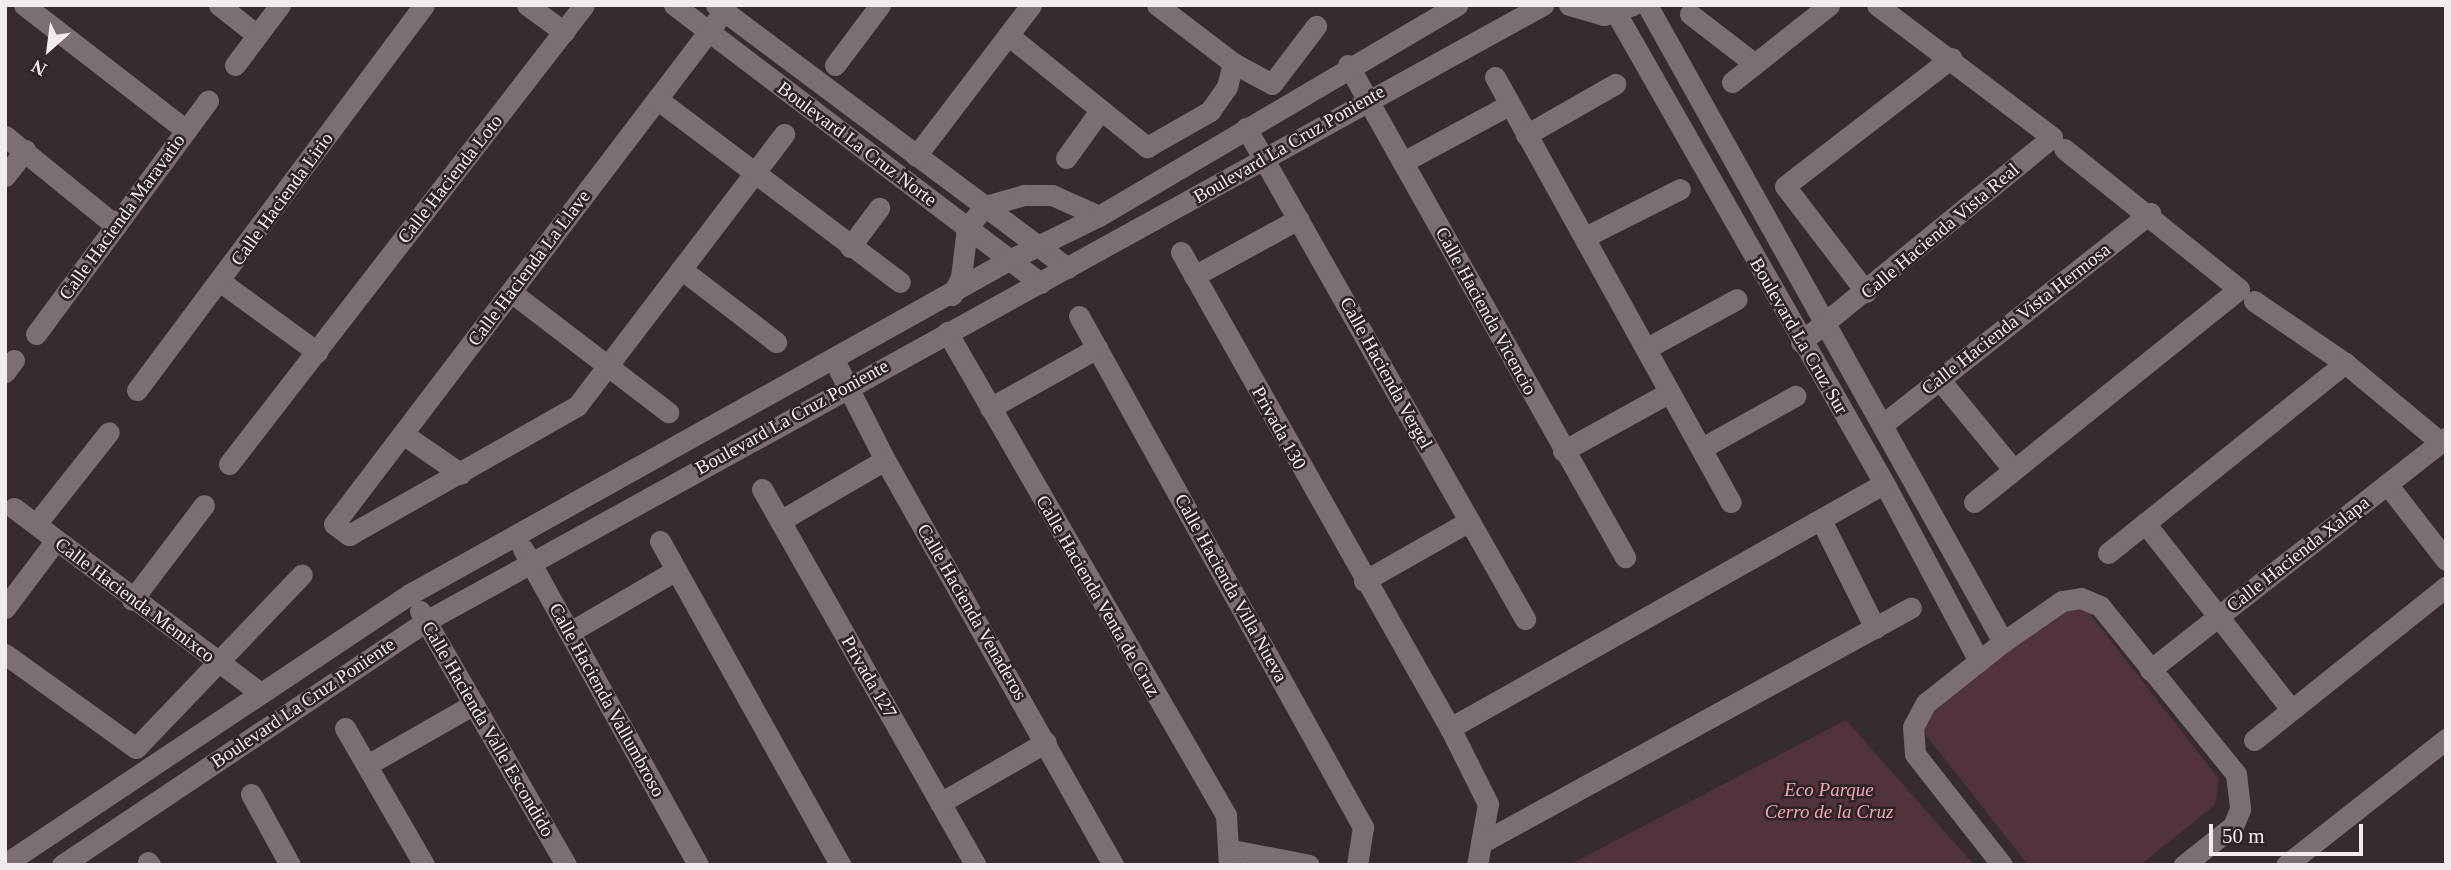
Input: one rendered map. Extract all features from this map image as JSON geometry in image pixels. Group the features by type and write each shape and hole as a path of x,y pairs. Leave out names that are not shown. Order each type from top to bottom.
{"street":[{"path":"24,5 186,130"},
{"path":"219,5 257,35"},
{"path":"235,65 280,5"},
{"name":"Calle Hacienda Lirio","path":"137,390 221,282 425,5"},
{"path":"527,5 564,32"},
{"name":"Calle Hacienda Loto","path":"229,464 584,5"},
{"name":"Boulevard La Cruz Norte","path":"674,5 710,30 1007,261 1040,283"},
{"path":"916,156 1031,5"},
{"path":"1157,5 1182,13 1233,63 1272,84 1316,26"},
{"name":"Boulevard La Cruz Poniente","path":"62,865 426,621 848,386 1068,268 1367,99 1544,5"},
{"path":"1569,5 1591,14 1625,9"},
{"name":"Boulevard La Cruz Sur","path":"1647,5 2003,642"},
{"path":"1732,82 1829,5"},
{"path":"1877,5 1951,58 2150,213 2239,289 1974,502"},
{"name":"Boulevard La Cruz Poniente","path":"5,864 258,691 410,594 834,358 951,296 1036,245 1099,216 1348,65 1454,6"},
{"name":"Boulevard La Cruz Norte","path":"720,8 1068,268"},
{"name":"Calle Hacienda La Llave","path":"461,474 349,535 334,524 710,30 720,8"},
{"path":"835,65 872,8"},
{"name":"Boulevard La Cruz Sur","path":"1625,9 1801,342 1885,483 1979,661"},
{"path":"1690,15 1755,64"},
{"path":"1008,35 1099,112 1147,147 1210,111 1227,87 1233,63"},
{"path":"1866,292 1785,186 1951,58"},
{"name":"Calle Hacienda Vicencio","path":"1348,65 1625,557"},
{"path":"1495,77 1587,236 1668,393 1731,502"},
{"path":"1527,135 1615,84"},
{"path":"657,99 850,247 900,282"},
{"name":"Calle Hacienda Maravatio","path":"36,334 208,101"},
{"path":"1403,162 1509,105"},
{"path":"1066,159 1099,112"},
{"name":"Calle Hacienda Vergel","path":"1246,128 1525,619"},
{"path":"403,434 461,474 577,406 611,367 681,269 784,134"},
{"path":"5,136 116,226"},
{"name":"Calle Hacienda Vista Real","path":"1801,342 2058,143"},
{"path":"5,176 25,150"},
{"path":"1587,236 1680,189"},
{"path":"951,296 961,277 967,228 985,206 1024,195 1052,195 1099,216"},
{"path":"850,247 879,208"},
{"name":"Calle Hacienda Vista Hermosa","path":"1882,425 2150,213"},
{"path":"1194,275 1298,219"},
{"name":"Privada 130","path":"1181,252 1364,581"},
{"path":"681,269 776,342"},
{"path":"221,282 317,352"},
{"path":"511,292 668,412"},
{"path":"1647,348 1737,299"},
{"path":"2254,301 2345,363 2443,440"},
{"name":"Calle Hacienda Villa Nueva","path":"1079,316 1363,827 1357,865"},
{"name":"Calle Hacienda Venta de Cruz","path":"947,332 1226,815 1231,857"},
{"path":"990,408 1097,348"},
{"name":"Calle Hacienda Venaderos","path":"834,358 885,460 1113,865"},
{"path":"2108,553 2345,363"},
{"path":"1939,379 2014,469"},
{"path":"1563,451 1668,393"},
{"path":"1702,448 1795,396"},
{"path":"36,524 110,432"},
{"name":"Calle Hacienda Xalapa","path":"2150,670 2443,440"},
{"path":"780,521 885,460"},
{"path":"1450,728 1885,483"},
{"path":"2387,484 2446,560"},
{"name":"Privada 127","path":"762,489 976,865"},
{"path":"132,600 204,505"},
{"name":"Calle Hacienda Memixco","path":"14,508 132,600 258,691"},
{"path":"1821,520 1875,628"},
{"path":"1469,521 1364,581 1450,728 1488,804 1477,865"},
{"path":"2145,523 2291,709"},
{"name":"Calle Hacienda Vallumbroso","path":"514,536 531,561 698,865"},
{"path":"5,608 56,540"},
{"path":"660,541 834,863"},
{"path":"570,632 676,570"},
{"path":"5,654 136,748 219,665 302,574"},
{"path":"2254,740 2446,587"},
{"name":"Calle Hacienda Valle Escondido","path":"410,594 566,865"},
{"path":"2002,865 1915,754 1912,741 1926,703 2003,642 2062,601 2081,598 2100,606 2236,774 2241,791 2233,826 2184,865"},
{"path":"1481,842 1911,608"},
{"path":"367,765 474,704"},
{"path":"345,728 424,865"},
{"path":"2290,864 2446,739"},
{"path":"940,803 1046,743"},
{"path":"251,794 290,865"},
{"path":"1231,857 1309,865"}],"green space":[{"path":"2066,606 2089,613 2219,779 2215,805 2140,865 2028,865 1922,730 1925,709"},
{"name":"Eco Parque Cerro de la Cruz","path":"1846,720 1974,865 1569,865"}]}
